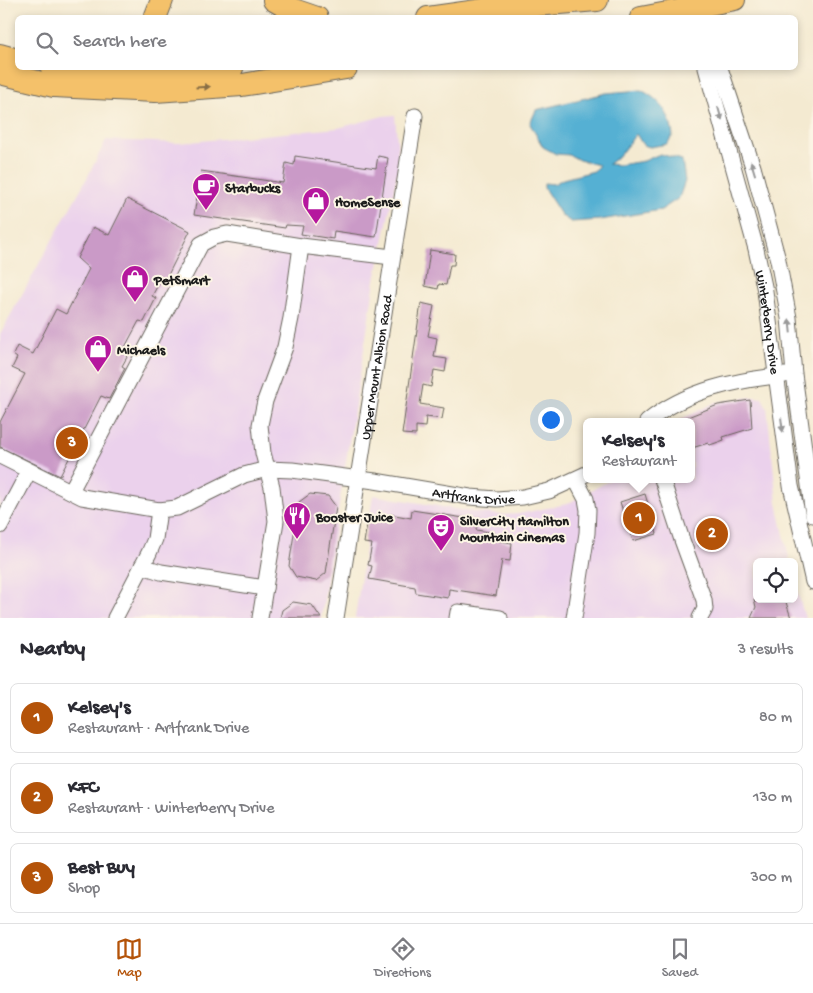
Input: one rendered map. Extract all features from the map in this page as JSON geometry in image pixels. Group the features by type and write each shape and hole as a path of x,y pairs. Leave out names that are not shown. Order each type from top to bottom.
{"highway":[{"path":"156,15 162,0"},
{"path":"274,0 288,8 308,15"},
{"path":"449,15 498,8 598,0"},
{"path":"520,15 598,0"},
{"path":"658,15 696,8"},
{"path":"25,70 54,86 155,91 242,85 334,70"},
{"path":"62,70 82,74 130,76 215,70"}],"main road":[{"path":"696,8 735,0"}],"street":[{"name":"Winterberry Drive","path":"707,70 756,248 765,291 791,486 813,582"},
{"name":"Winterberry Drive","path":"721,70 753,167 778,260 789,318 794,374 813,515"},
{"name":"Upper Mount Albion Road","path":"336,618 415,116"},
{"path":"71,492 201,244 214,237 227,234 301,246 392,257"},
{"path":"260,618 276,521 272,487 263,453 260,424 265,401 285,347 301,246"},
{"path":"652,418 671,405 703,391 794,374"},
{"path":"0,456 82,497 159,510 155,539 115,618"},
{"name":"Artfrank Drive","path":"159,510 177,508 244,475 267,469 359,478 470,497 497,499 536,495 562,487 581,477"},
{"path":"0,526 4,509 29,471"},
{"path":"574,618 588,533 588,510 581,477"},
{"path":"663,483 704,600 705,609 700,618"},
{"path":"142,566 162,572 266,588"},
{"path":"457,618 458,612 500,618"}],"shaded area":[{"path":"395,115 399,166 375,280 321,618 0,618 0,334 106,140 179,143 338,128 383,116"},
{"path":"753,397 762,398 767,407 777,503 789,558 753,558 753,603 798,603 798,593 805,618 355,618 373,495 501,515 518,514 567,504 605,483 695,483 695,418 683,418 716,402"}],"water":[{"path":"641,90 654,98 663,108 667,114 673,135 667,144 650,147 643,145 636,134 618,157 608,164 619,165 644,161 660,154 682,160 685,181 679,198 661,210 600,220 571,222 562,216 544,188 544,183 554,184 563,179 594,171 599,165 579,160 570,155 556,154 543,147 530,124 536,110 606,93"}],"building":[{"path":"295,156 376,168 378,156 388,158 376,237 334,231 333,239 301,234 303,226 286,225 285,228 194,215 201,171 283,183 286,163 294,165"},
{"path":"127,199 190,231 164,283 160,281 152,296 156,298 144,322 139,321 125,347 131,350 122,366 125,368 109,399 101,396 60,476 0,447 0,422 25,374 12,368 17,358 13,355 17,346 33,354 56,309 66,314 89,269 77,258 93,227 109,235"},
{"path":"430,250 455,254 454,265 450,265 446,285 439,284 438,289 425,286"},
{"path":"421,303 434,306 428,336 437,338 434,357 447,359 445,372 434,370 431,387 423,385 420,404 444,408 442,419 426,417 425,427 416,426 416,435 402,434"},
{"path":"750,400 752,428 723,437 724,440 710,445 708,443 695,447 695,418 685,418 718,405"},
{"path":"310,494 328,496 336,507 326,573 316,581 296,577 289,566 299,502"},
{"path":"645,494 657,534 633,541 620,502"},
{"name":"SilverCity Hamilton Mountain Cinemas","path":"412,510 477,520 476,530 495,533 494,540 512,543 510,561 502,560 496,596 449,589 448,598 416,593 415,587 369,579 372,566 368,565 372,544 364,543 368,517 389,521 390,514 411,518"},
{"path":"724,523 729,536 699,546 695,532"},
{"path":"293,602 312,605 321,618 280,618 282,610"},
{"path":"755,603 786,603 791,618 751,618 756,607"}],"place":[{"name":"Starbucks","path":"206,211"},
{"name":"HomeSense","path":"316,225"},
{"name":"PetSmart","path":"135,303"},
{"name":"Michaels","path":"98,373"},
{"name":"Best Buy","path":"72,443"},
{"name":"Kelsey's","path":"639,518"},
{"name":"KFC","path":"712,534"},
{"name":"Booster Juice","path":"297,540"},
{"name":"SilverCity Hamilton Mountain Cinemas","path":"441,552"}]}
